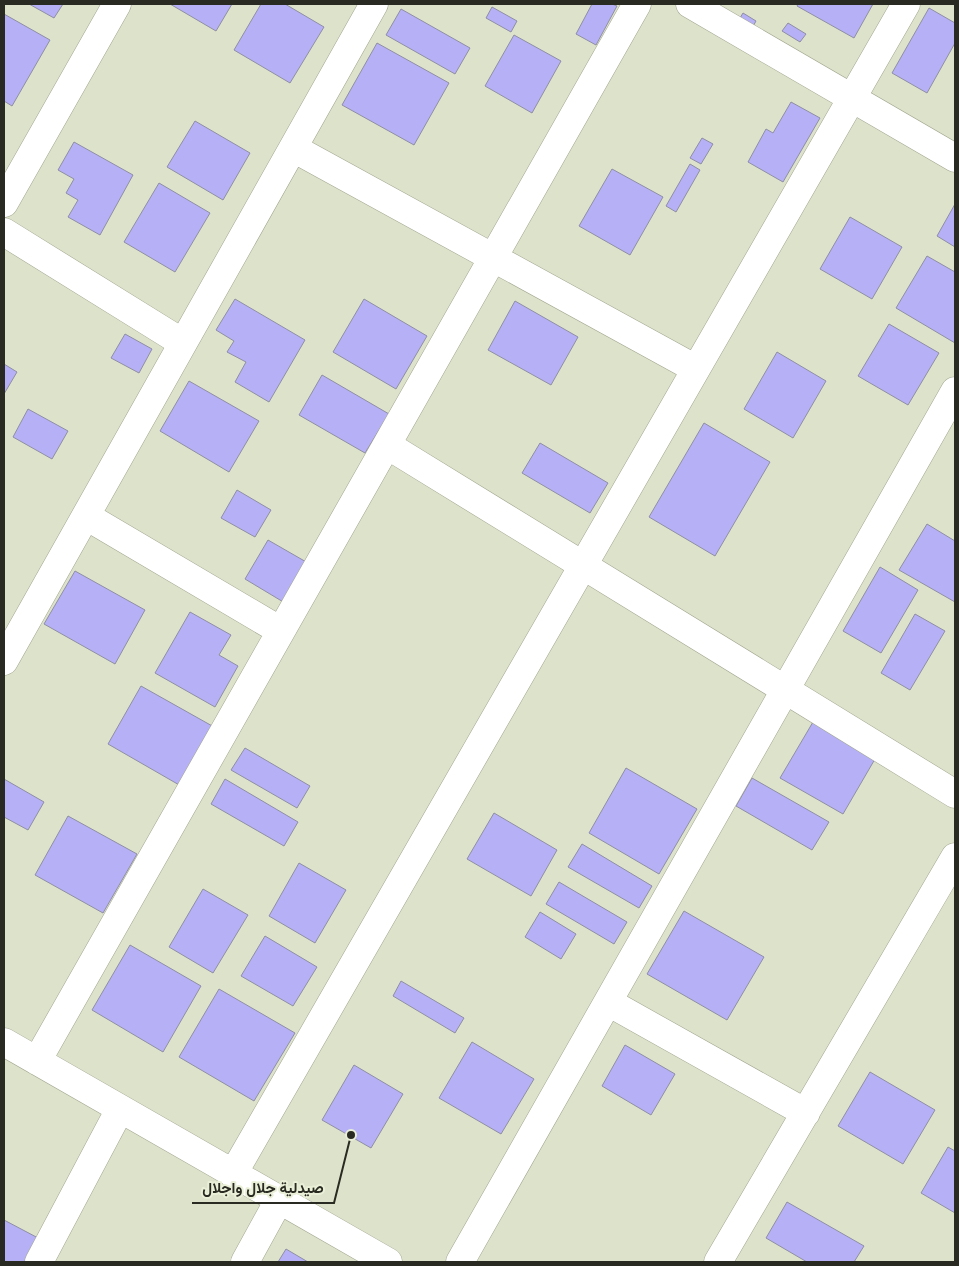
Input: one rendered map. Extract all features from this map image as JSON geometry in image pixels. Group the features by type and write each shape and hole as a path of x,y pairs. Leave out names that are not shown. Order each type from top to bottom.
{"street":[{"path":"4,203 117,4"},
{"path":"4,661 374,4"},
{"path":"37,1061 637,4"},
{"path":"690,4 955,158"},
{"path":"233,1174 906,4"},
{"path":"293,148 696,369"},
{"path":"4,232 183,343"},
{"path":"460,1262 955,391"},
{"path":"387,445 955,794"},
{"path":"86,516 281,631"},
{"path":"718,1262 955,857"},
{"path":"608,1002 806,1113"},
{"path":"4,1042 388,1262"},
{"path":"39,1262 120,1108"},
{"path":"245,1262 279,1200"}],"building":[{"path":"29,4 63,4 54,18"},
{"path":"170,4 232,4 216,31"},
{"path":"261,4 285,4 324,27 290,83 234,50"},
{"path":"592,4 612,4 617,6 596,45 576,34"},
{"path":"798,4 873,4 854,38 797,6"},
{"path":"492,7 517,21 511,32 486,18"},
{"path":"929,8 955,23 955,43 927,93 892,73"},
{"path":"401,9 470,48 455,74 386,35"},
{"path":"743,13 756,21 751,30 737,23"},
{"path":"4,14 50,40 12,106 4,101"},
{"path":"788,23 806,34 800,42 782,31"},
{"path":"514,35 561,61 532,113 485,86"},
{"path":"377,43 449,83 414,145 342,105"},
{"path":"791,102 820,118 783,182 748,162 766,129 773,133"},
{"path":"195,121 250,153 223,200 167,167"},
{"path":"702,138 713,144 701,164 690,158"},
{"path":"74,142 133,175 100,235 68,217 78,200 66,193 74,179 58,170"},
{"path":"690,164 700,170 676,212 666,206"},
{"path":"612,169 663,197 630,255 579,226"},
{"path":"159,183 210,213 175,272 124,242"},
{"path":"955,204 955,247 937,236"},
{"path":"850,217 902,247 872,299 820,269"},
{"path":"927,256 955,272 955,343 896,308"},
{"path":"235,299 305,340 269,402 235,382 246,362 227,352 234,341 216,330"},
{"path":"364,299 427,336 396,389 333,352"},
{"path":"515,301 578,337 551,385 488,350"},
{"path":"889,324 939,353 908,405 858,376"},
{"path":"125,334 152,349 139,373 111,358"},
{"path":"777,352 826,381 793,438 744,409"},
{"path":"4,364 17,372 4,394"},
{"path":"322,375 389,414 365,453 299,415"},
{"path":"189,381 259,421 229,472 160,431"},
{"path":"28,409 68,431 52,459 13,437"},
{"path":"704,423 770,462 715,556 649,517"},
{"path":"540,443 608,483 590,513 522,473"},
{"path":"237,490 271,510 255,537 221,518"},
{"path":"927,524 955,541 955,602 899,570"},
{"path":"268,540 308,563 285,603 245,579"},
{"path":"880,567 918,590 881,653 843,631"},
{"path":"75,571 145,610 115,664 44,624"},
{"path":"190,612 231,635 219,655 238,666 215,707 155,673"},
{"path":"915,614 945,631 910,690 881,673"},
{"path":"141,686 214,727 181,786 108,744"},
{"path":"813,722 875,759 843,814 780,778"},
{"path":"245,748 310,786 297,808 231,770"},
{"path":"626,768 697,809 659,874 589,833"},
{"path":"752,778 829,822 812,850 736,806"},
{"path":"4,779 44,802 28,830 4,817"},
{"path":"225,779 298,822 284,846 211,804"},
{"path":"494,813 557,850 531,896 467,859"},
{"path":"68,816 137,854 103,913 35,875"},
{"path":"582,844 652,886 639,908 568,867"},
{"path":"299,863 346,890 315,943 269,916"},
{"path":"559,882 627,922 614,944 546,904"},
{"path":"203,889 248,915 213,973 169,947"},
{"path":"684,911 764,957 727,1020 647,974"},
{"path":"540,912 576,934 561,959 525,937"},
{"path":"265,936 317,967 293,1006 241,976"},
{"path":"130,945 201,986 163,1052 92,1010"},
{"path":"401,981 464,1018 455,1033 393,996"},
{"path":"219,989 295,1033 254,1101 179,1057"},
{"path":"472,1042 534,1079 501,1134 439,1098"},
{"path":"625,1045 675,1074 651,1115 602,1086"},
{"path":"354,1065 403,1094 371,1148 322,1120"},
{"path":"870,1072 935,1110 903,1164 838,1126"},
{"path":"948,1147 955,1151 955,1213 921,1193"},
{"path":"787,1202 864,1246 854,1262 807,1262 766,1238"},
{"path":"4,1220 40,1239 28,1262 4,1262"},
{"path":"286,1249 308,1262 278,1262"}],"place":[{"name":"صيدلية جلال واجلال","path":"351,1135"}]}
